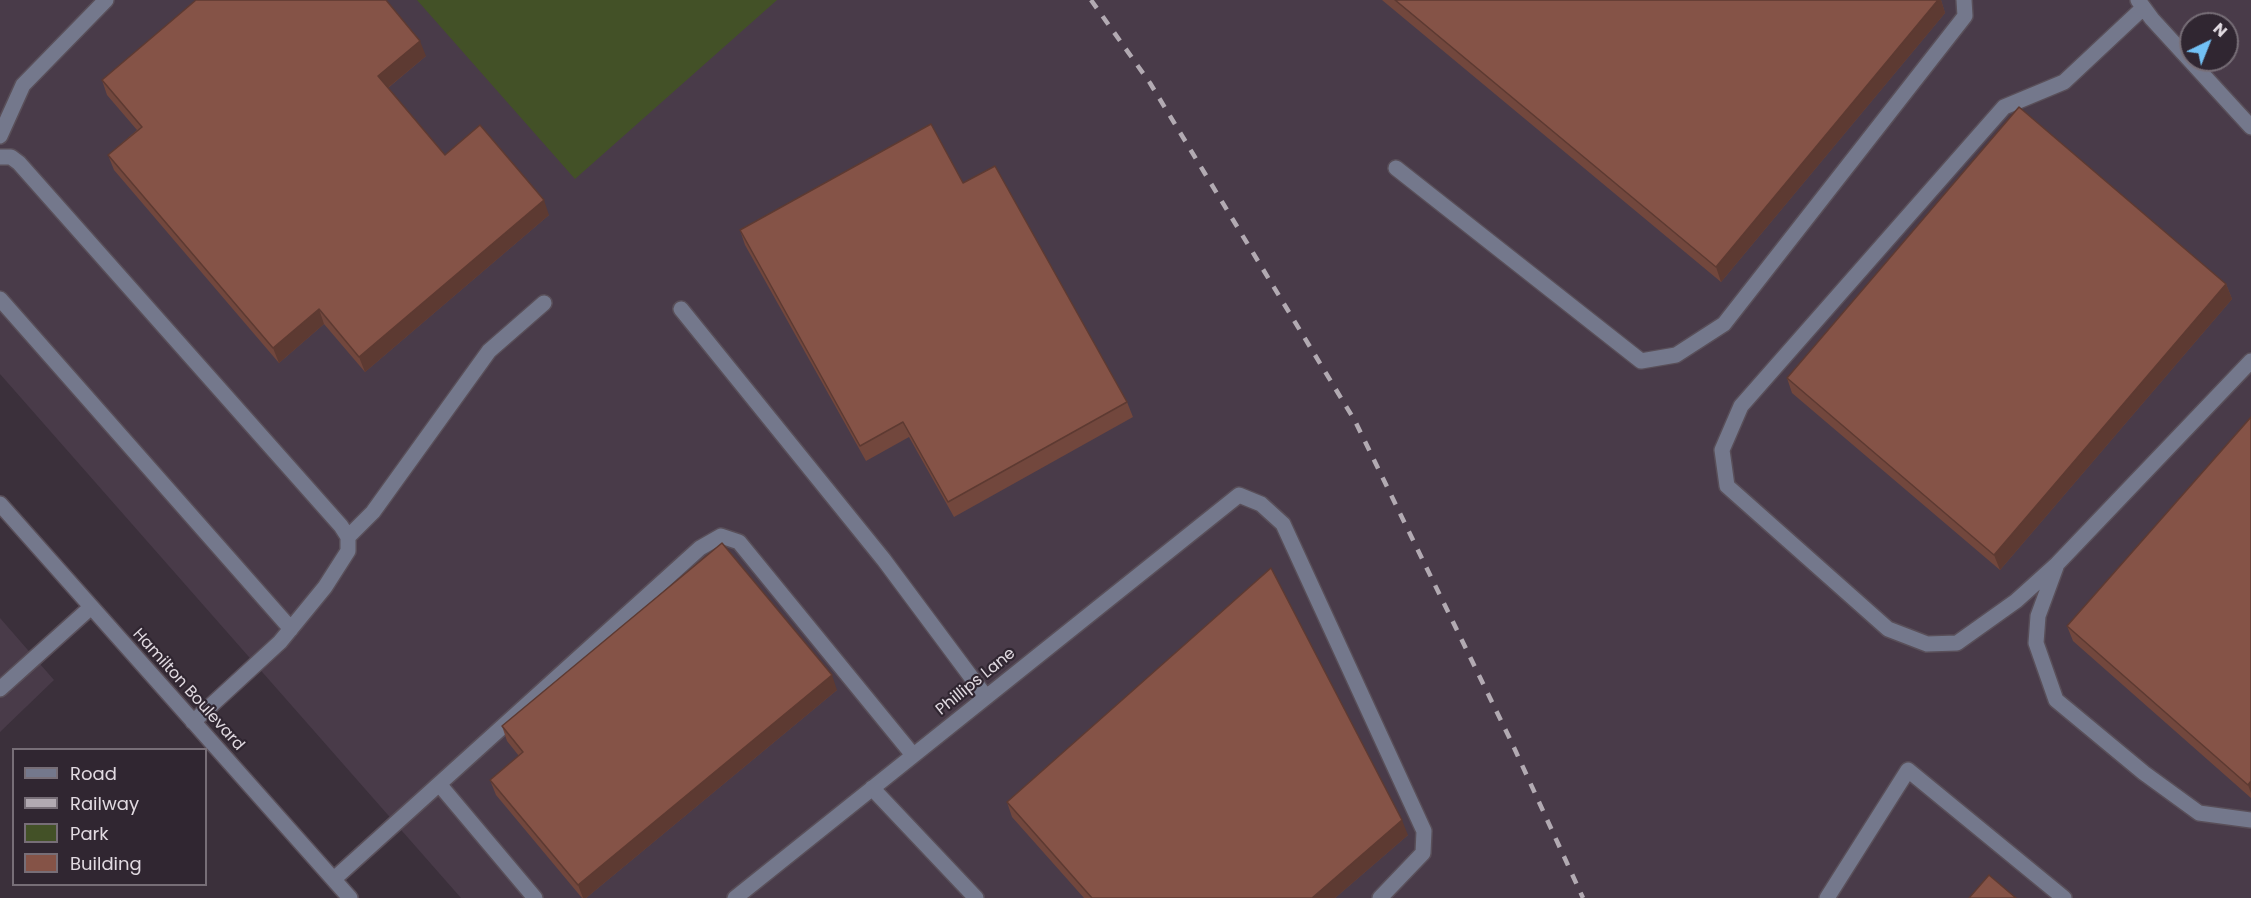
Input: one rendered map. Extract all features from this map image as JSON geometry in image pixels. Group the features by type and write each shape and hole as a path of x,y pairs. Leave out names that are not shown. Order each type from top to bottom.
{"street":[{"path":"0,136 23,85 106,0"},
{"path":"1395,168 1641,361 1676,355 1724,324 1965,16 1964,0"},
{"path":"2251,127 2141,4 2064,82 2004,107 1741,406 1722,450 1727,486 1888,629 1927,644 1957,643 2016,601 2057,564 2251,361"},
{"path":"0,157 11,157 19,163 341,526 348,544"},
{"path":"0,298 291,629"},
{"path":"193,722 280,642 291,629 325,587 348,544 489,351 544,303"},
{"path":"681,309 884,560 986,697"},
{"name":"Phillips Lane","path":"735,898 1239,495 1261,504 1283,524 1424,831 1423,853 1380,898"},
{"name":"Hamilton Boulevard","path":"0,504 350,898"},
{"path":"334,879 700,548 721,536 739,542 913,755"},
{"path":"2057,564 2038,616 2036,643 2056,700 2144,773 2199,813 2251,820"},
{"path":"0,689 90,608"},
{"path":"1827,898 1908,770 2064,898"},
{"path":"439,784 535,898"},
{"path":"872,788 976,898"}],"shaded area":[{"path":"0,0 2251,0 2251,898 461,898 0,374"},
{"path":"0,618 54,680 0,732"}],"green space":[{"path":"417,0 777,0 575,179"}],"building":[{"path":"196,0 386,0 420,41 378,76 445,155 480,125 544,200 359,357 319,309 273,348 108,155 142,127 102,80"},
{"path":"1395,0 1938,0 1716,267"},
{"path":"2019,107 2226,284 1994,555 1787,378"},
{"path":"931,124 963,183 995,166 1127,402 948,502 903,422 860,446 740,230"},
{"path":"2251,417 2251,781 2248,785 2067,626"},
{"path":"722,543 832,675 578,885 490,780 523,752 502,726"},
{"path":"1271,568 1402,820 1312,898 1092,898 1007,802"},
{"path":"1989,875 2016,898 1969,898"}],"railway":[{"path":"1091,0 1150,83 1355,421 1511,741 1583,898"}]}
